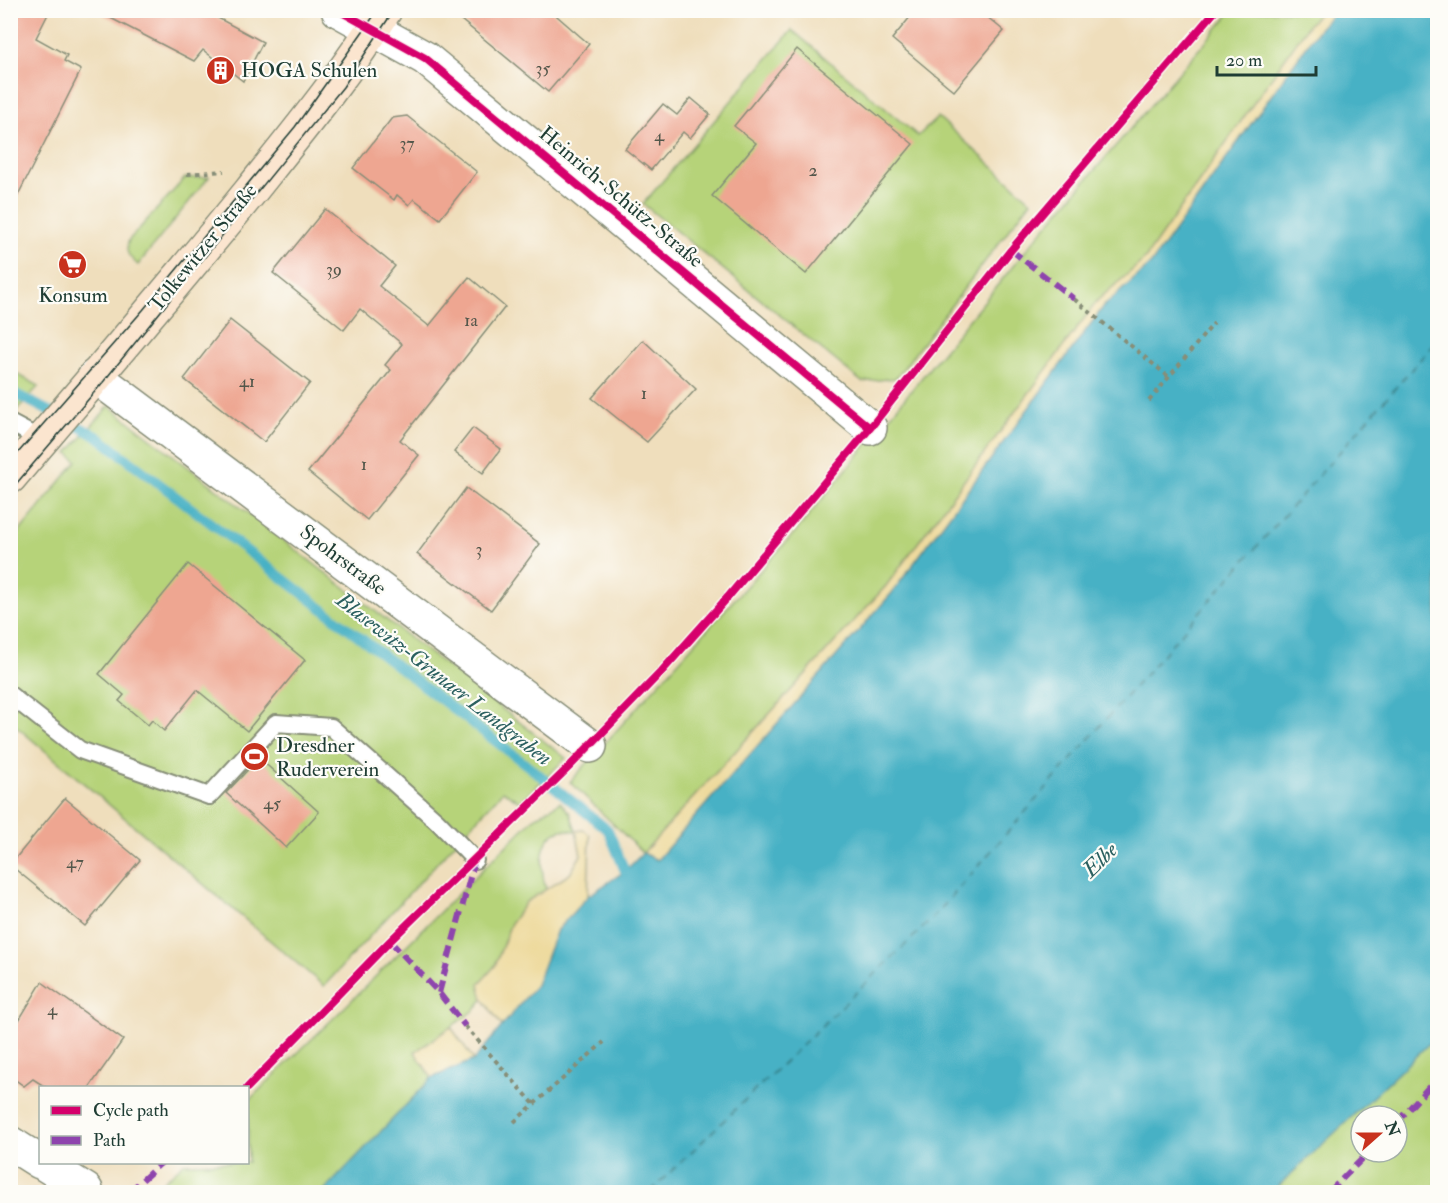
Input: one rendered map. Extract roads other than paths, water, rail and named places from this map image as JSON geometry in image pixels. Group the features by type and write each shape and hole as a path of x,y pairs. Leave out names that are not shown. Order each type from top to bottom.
{"main road":[{"name":"Tolkewitzer Straße","path":"10,477 186,269 298,132 380,20"}],"street":[{"name":"Heinrich-Schütz-Straße","path":"338,10 380,20 870,428"},
{"name":"Spohrstraße","path":"92,381 590,746"},
{"path":"10,1143 39,1161"},
{"path":"44,1164 86,1190"}],"lane":[{"path":"10,423 42,439"},
{"path":"10,695 80,750 209,796 276,723 330,727 437,821 475,860"}],"water":[{"name":"Elbe","path":"1336,10 1437,11 1437,1036 1365,1104 1349,1104 1349,1119 1272,1192 323,1192 432,1078 474,1060 536,985 557,930 588,896 625,871 643,853 657,860 892,593 1104,306 1151,264 1318,30"}],"waterway":[{"name":"Blasewitz‐Grunaer Landgraben","path":"10,391 97,436 537,773 608,830 625,871 634,881"}],"tram line":[{"path":"10,462 143,310 295,127 378,10"},
{"path":"10,491 104,381 343,87 394,10"}],"place":[{"name":"HOGA Schulen","path":"220,70"},
{"name":"Konsum","path":"73,264"},
{"name":"Dresdner Ruderverein","path":"255,757"}]}
